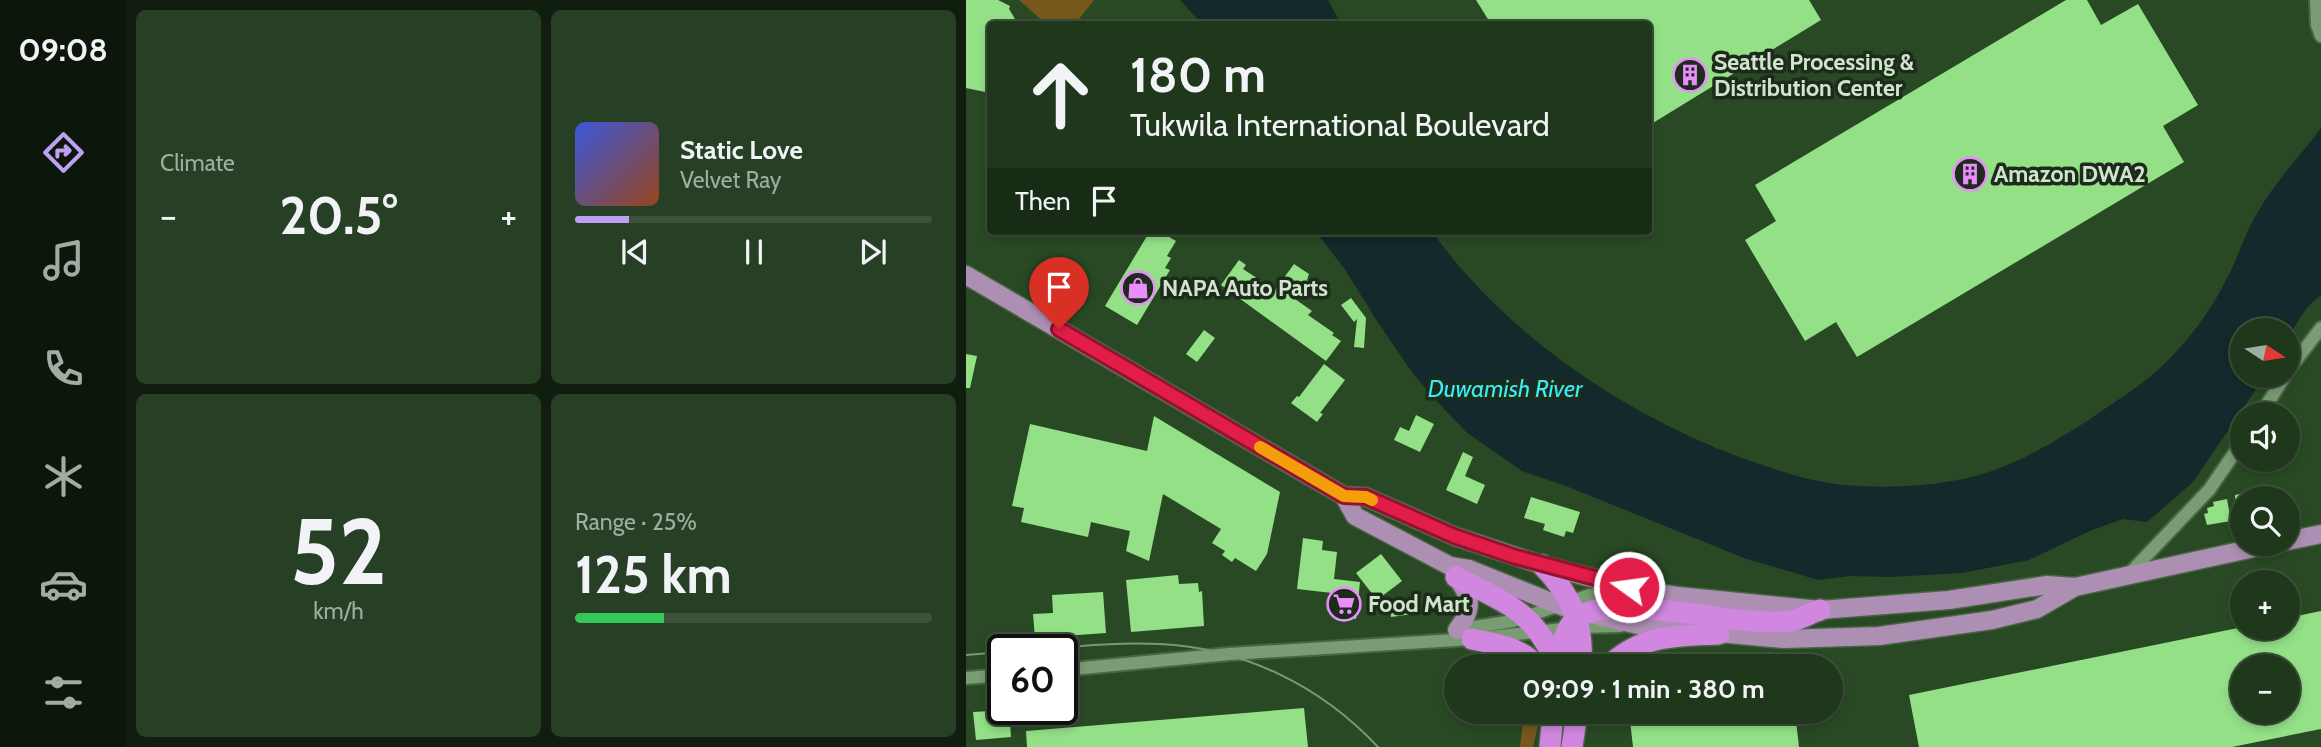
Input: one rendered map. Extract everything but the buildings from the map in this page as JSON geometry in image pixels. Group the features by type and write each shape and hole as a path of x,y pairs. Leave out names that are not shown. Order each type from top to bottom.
{"highway":[{"path":"1542,565 1558,583 1574,615 1579,654"},
{"path":"1453,572 1515,609 1534,625 1551,654"},
{"path":"1574,615 1609,607 1628,607 1725,619 1791,621 1820,610"},
{"path":"1560,654 1574,615"},
{"path":"1464,634 1510,647 1523,654"},
{"path":"1623,654 1648,641 1671,636 1719,634"},
{"path":"1550,746 1552,724"}],"main road":[{"path":"966,275 1344,496 1366,497 1454,536 1542,565 1642,591 1820,610 1949,600 2047,585 2075,587"},
{"path":"1344,496 1355,516 1453,572 1467,593 1469,603 1464,620 1464,634"},
{"path":"2300,538 2321,534"},
{"path":"1453,572 1469,569 1574,615 1719,634 1784,639 1833,638 1879,636 1992,620 2036,609 2075,587 2230,553"}],"street":[{"path":"2316,0 2316,24 2321,36"},
{"path":"2300,356 2321,328"},
{"path":"2129,574 2209,490 2230,459"},
{"path":"1078,668 1229,654 1433,640 1534,625 1574,615 1602,592 1642,591"},
{"path":"1464,634 1534,625 1574,615"},
{"path":"966,678 987,676"}],"shaded area":[{"path":"1019,0 1094,0 1077,21 1043,21"},
{"path":"1523,724 1538,724 1533,747 1520,747"}],"water":[{"path":"1180,0 1328,0 1339,21 1199,21"},
{"name":"Duwamish River","path":"2321,128 2321,295 2300,318 2230,318 2230,388 2257,388 2247,402 2230,402 2230,428 2193,482 2147,522 2123,519 2092,530 2029,560 1962,573 1850,576 1818,580 1744,558 1522,471 1466,432 1431,395 1411,371 1344,268 1318,235 1434,235 1462,270 1496,305 1560,359 1631,406 1707,444 1769,467 1819,481 1844,485 1925,485 1972,477 2027,456 2096,415 2156,371 2198,326 2230,273 2250,227 2266,199"}],"tram line":[{"path":"1078,647 1160,644 1191,647 1251,662 1279,674 1332,706 1378,747"},
{"path":"966,655 987,653"}],"slow traffic":[{"path":"1260,447 1344,496 1366,497 1372,500"}],"place":[{"name":"Seattle Processing & Distribution Center","path":"1690,75"},
{"name":"Amazon DWA2","path":"1970,174"},
{"name":"NAPA Auto Parts","path":"1138,288"},
{"name":"Food Mart","path":"1344,604"}],"route":[{"path":"1059,329 1344,496 1366,497 1454,536 1516,557 1629,587"}]}
